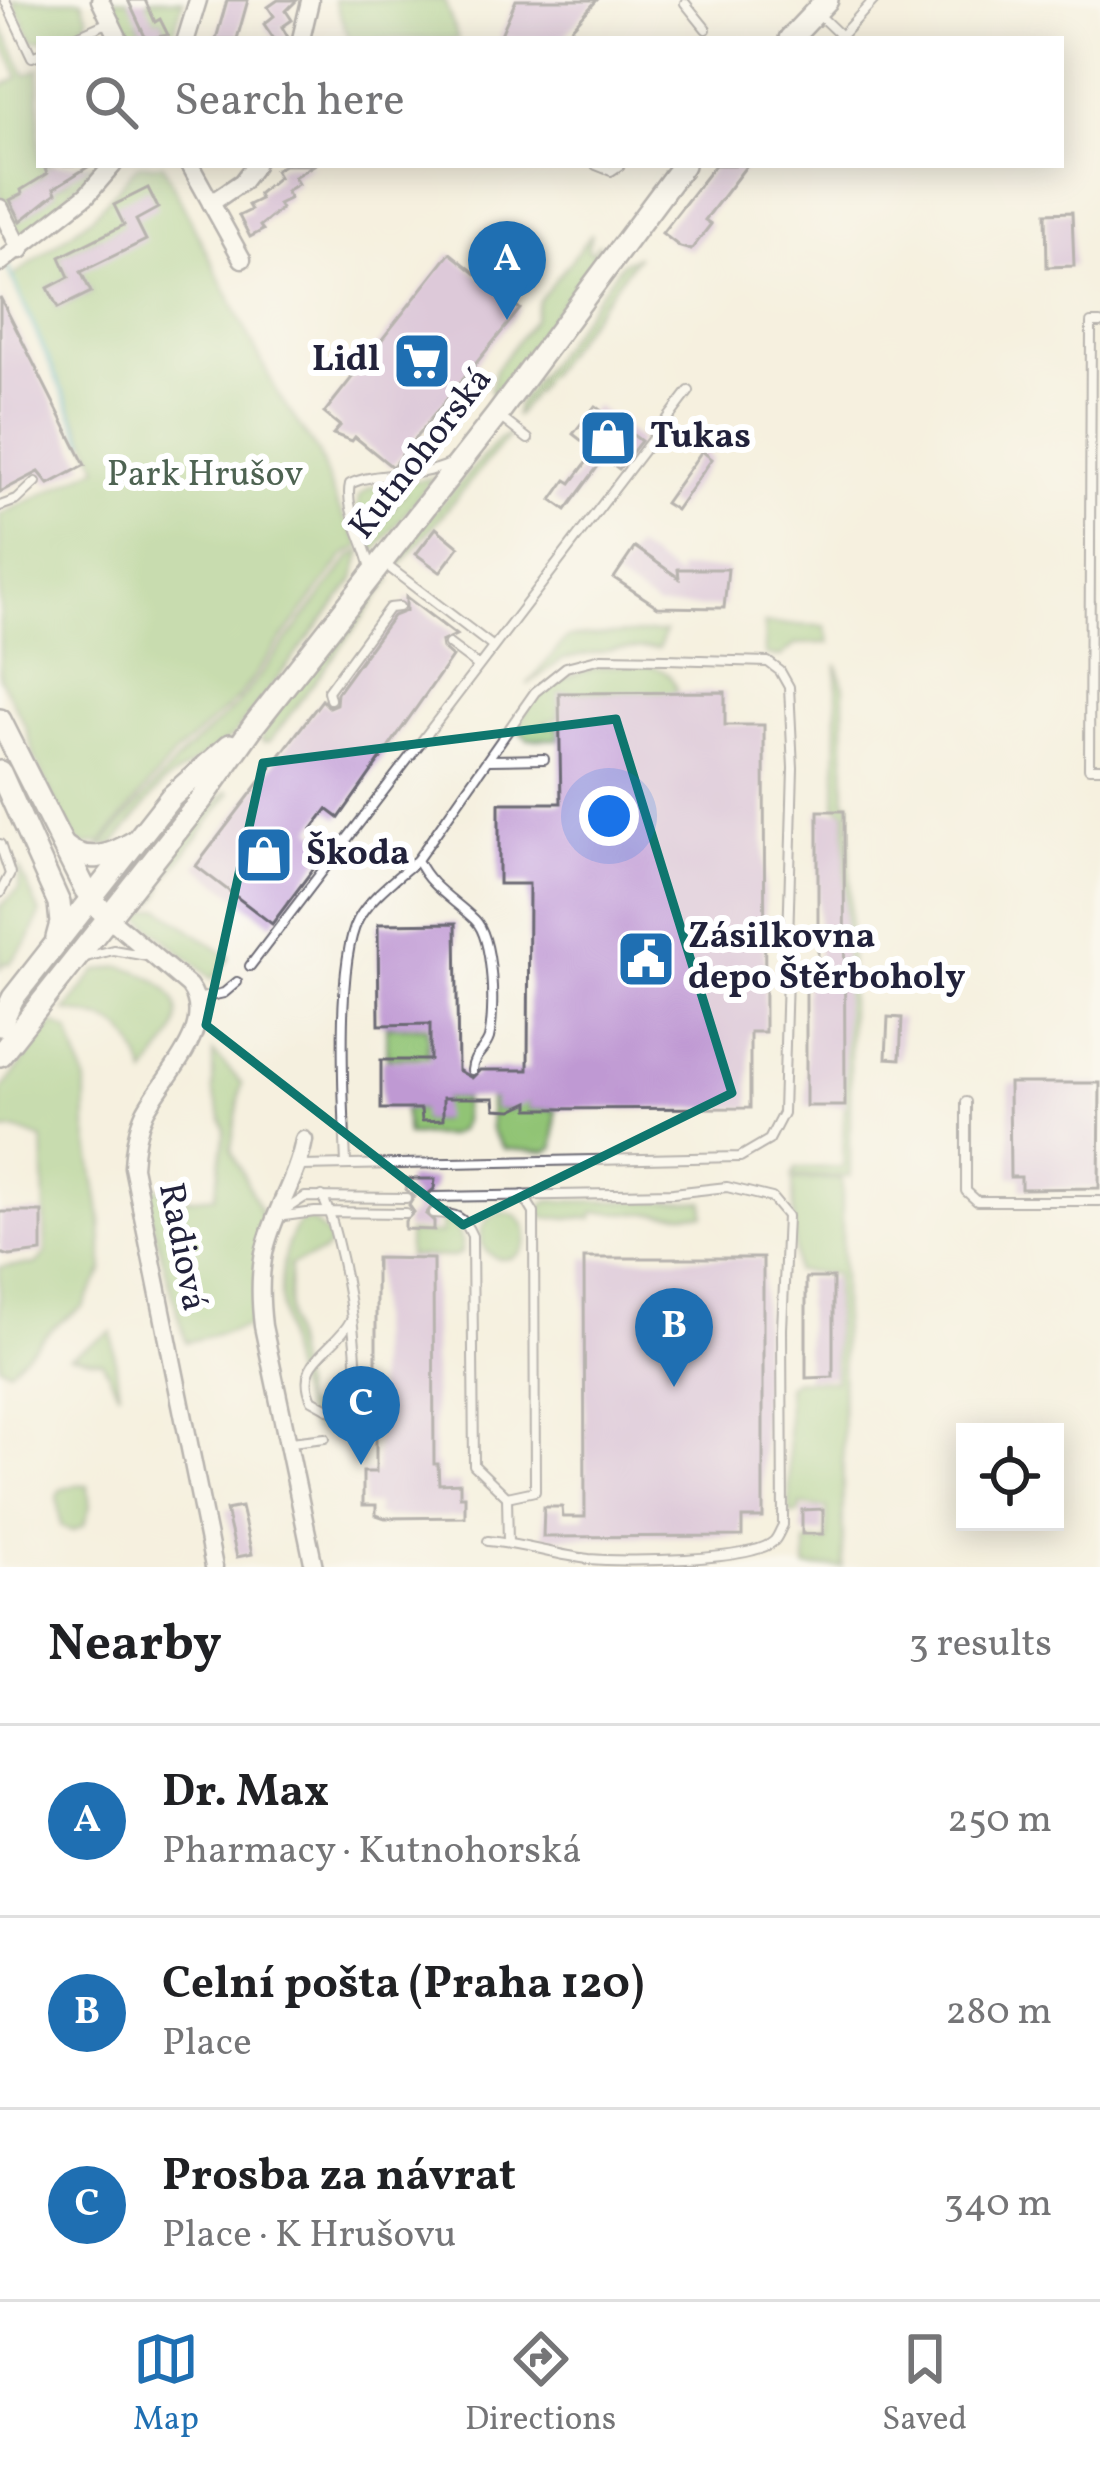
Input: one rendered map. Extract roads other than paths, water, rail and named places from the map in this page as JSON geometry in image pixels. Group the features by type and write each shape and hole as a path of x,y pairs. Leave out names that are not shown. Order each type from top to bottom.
{"main road":[{"path":"793,36 821,6"},
{"name":"Kutnohorská","path":"0,1055 464,457 681,168"},
{"path":"0,720 87,904"},
{"name":"Kutnohorská","path":"0,1025 13,998 171,797 254,725"},
{"path":"0,772 54,891 62,918 54,944"},
{"path":"62,844 74,854 95,858 140,838"},
{"path":"54,891 109,918"}],"street":[{"path":"100,0 118,36"},
{"path":"187,36 198,0"},
{"path":"302,36 310,1"},
{"path":"0,263 87,195 110,168"},
{"path":"192,168 242,259"},
{"path":"211,203 242,182 253,168"},
{"path":"0,208 21,250"},
{"path":"109,918 189,986 197,999"},
{"name":"Radiová","path":"197,999 199,1021 146,1111 133,1167 214,1567"},
{"path":"304,1140 299,1166 264,1250 261,1308 314,1567"}],"lane":[{"path":"4,0 32,57 36,55"},
{"path":"821,6 841,36 874,0"},
{"path":"685,3 706,29"},
{"path":"78,36 110,21"},
{"path":"1100,323 1091,323 1089,768 1100,768"},
{"path":"250,966 689,391"},
{"path":"496,415 528,439"},
{"path":"401,477 428,457"},
{"path":"464,457 427,473 355,480 347,490 376,565 492,646"},
{"path":"0,506 17,500 36,482"},
{"path":"330,699 328,691 389,608 399,607"},
{"path":"449,644 477,665"},
{"path":"299,1166 740,1157 769,1140 783,1113 793,768 789,687 780,670 767,662 602,658 566,667 535,692 417,860 360,915 349,940 344,1016 346,1164"},
{"path":"489,760 544,759"},
{"path":"0,844 10,874 0,893"},
{"path":"417,860 435,887 477,921 488,938 488,1041 472,1061 472,1070"},
{"path":"65,971 90,954 104,951 156,958"},
{"path":"197,999 224,993 237,982"},
{"path":"966,1102 966,1191 976,1201 1100,1202"},
{"path":"434,1198 673,1193 727,1187 758,1192 781,1204 789,1229 782,1329 783,1525 774,1541 759,1550 725,1556 622,1561 488,1541"},
{"path":"507,1497 535,1491 534,1213 523,1195"},
{"path":"322,1196 331,1212 351,1320 359,1385 352,1404 332,1411 312,1400 305,1379 310,1364 342,1337 351,1320"},
{"path":"275,1217 305,1197 406,1198"},
{"path":"275,1217 406,1213"},
{"path":"434,1213 457,1214 472,1236 474,1466 507,1497 508,1543"},
{"path":"288,1443 325,1438"}],"waterway":[{"path":"7,266 84,441"}],"place":[{"name":"Dr. Max","path":"507,320"},
{"name":"Lidl","path":"422,361"},
{"name":"Tukas","path":"608,438"},
{"name":"Škoda","path":"264,855"},
{"name":"Zásilkovna depo Štěrboholy","path":"646,959"},
{"name":"Celní pošta (Praha 120)","path":"674,1387"},
{"name":"Prosba za návrat","path":"361,1465"}],"park label":[{"name":"Park Hrušov","path":"205,476"}]}
